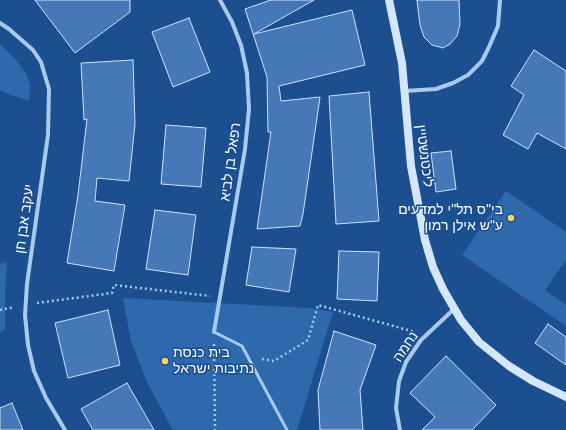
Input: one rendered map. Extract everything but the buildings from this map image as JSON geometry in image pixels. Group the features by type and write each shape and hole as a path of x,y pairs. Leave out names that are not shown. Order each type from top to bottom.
{"street":[{"name":"רפאל בן לביא","path":"214,332 246,149 249,109 247,73 241,45 232,22 220,0"},
{"name":"ליכטנשטיין","path":"389,0 398,39 411,166 425,240 433,267 454,309 479,342 509,366 533,381 566,397"},
{"path":"404,91 436,89 453,83 472,71 482,61 490,47 498,26 500,0"},
{"name":"יעקב אבן חן","path":"0,23 33,50 41,62 49,89 48,135 26,304 28,345 34,371 46,398 65,430"},
{"name":"נחמה","path":"400,430 396,408 399,381 406,362 426,335 454,309"}],"lane":[{"path":"214,332 242,346 287,430"}],"path":[{"path":"0,310 26,304 112,293 114,285 220,297"},
{"path":"248,356 274,361 308,340 318,305 426,335"},
{"path":"214,332 215,430"}],"shaded area":[{"path":"0,44 16,60 27,75 30,85 29,101 0,91"},
{"path":"506,191 566,232 566,260 545,290 566,305 566,326 462,255"},
{"path":"7,262 5,330 0,332 0,264"},
{"path":"123,298 309,308 333,312 297,430 173,430 148,384 131,341"}],"place":[{"name":"בי\"ס תל\"י למדעים ע\"ש אילן רמון","path":"511,218"},
{"name":"בית כנסת נתיבות ישראל","path":"165,361"}]}
